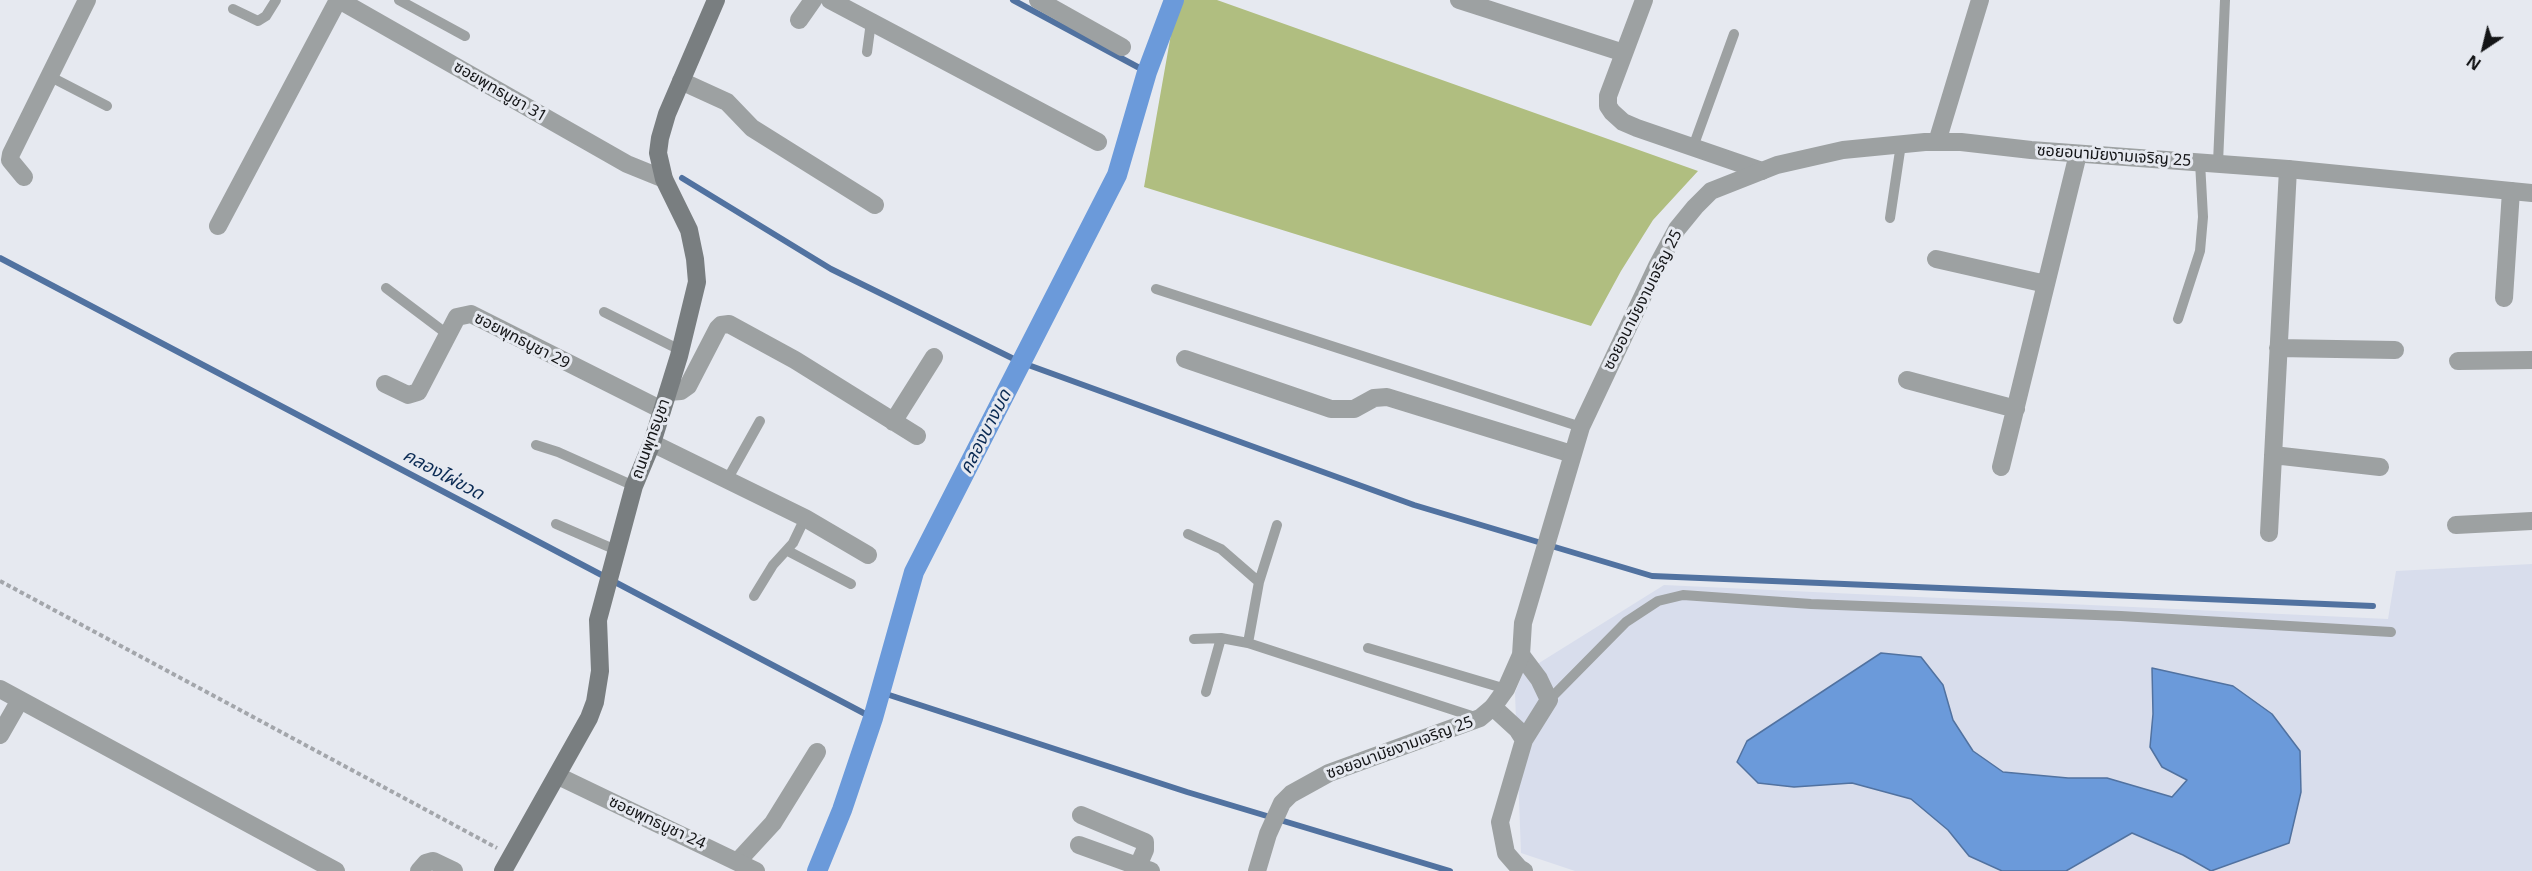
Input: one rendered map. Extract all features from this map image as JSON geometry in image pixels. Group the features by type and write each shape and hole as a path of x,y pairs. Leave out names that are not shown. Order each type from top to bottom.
{"main road":[{"name":"ถนนพุทธบูชา","path":"507,864 558,776 595,702 600,671 598,620 634,486 652,443 668,392 697,282 695,259 688,230 664,179 658,153 667,114 716,0"}],"street":[{"path":"24,177 13,164 11,154 87,0"},
{"path":"218,226 338,0"},
{"name":"ซอยพุทธบูชา 31","path":"338,0 627,164 664,179"},
{"path":"799,20 813,0"},
{"path":"830,0 1098,142"},
{"path":"1038,0 1122,47"},
{"path":"1459,0 1624,53"},
{"path":"1644,0 1608,96 1608,106 1612,112 1623,122 1637,128 1762,171"},
{"path":"1937,142 1980,0"},
{"path":"681,81 727,102 752,128 875,205"},
{"name":"ซอยอนามัยงามเจริญ 25","path":"1257,871 1268,834 1282,803 1291,794 1329,773 1486,713 1506,689 1521,656 1523,623 1581,427 1638,303 1677,229 1711,191 1776,165 1843,150 1937,142 2288,169 2532,193"},
{"path":"2001,467 2078,154"},
{"path":"2269,533 2288,169"},
{"path":"2504,298 2511,191"},
{"path":"1936,259 2046,284"},
{"name":"ซอยพุทธบูชา 29","path":"385,384 408,395 418,392 447,334 460,315 471,314 662,410"},
{"path":"668,392 681,391 688,386 718,328 729,324 795,360 917,436"},
{"path":"2278,348 2395,350"},
{"path":"893,422 934,357"},
{"path":"1185,359 1331,409 1354,410 1374,398 1387,397 1572,454"},
{"path":"2458,361 2532,360"},
{"path":"1907,380 2016,409"},
{"path":"652,443 805,518 868,555"},
{"path":"2273,455 2380,467"},
{"path":"2456,525 2532,521"},
{"path":"1521,656 1539,679 1549,700 1524,740 1500,822 1506,853 1524,871"},
{"path":"0,689 336,871"},
{"path":"0,735 20,700"},
{"path":"1486,713 1517,729 1524,740"},
{"path":"747,866 817,752"},
{"name":"ซอยพุทธบูชา 24","path":"558,776 747,866"},
{"path":"1079,845 1144,869 1145,842 1081,815"},
{"path":"419,871 426,862 433,861 454,871"}],"lane":[{"path":"234,9 258,21 266,16 276,0"},
{"path":"399,0 465,36"},
{"path":"2178,319 2199,251 2225,0"},
{"path":"867,52 871,22"},
{"path":"1692,147 1734,34"},
{"path":"49,76 107,106"},
{"path":"1890,218 1901,144"},
{"path":"386,288 447,334"},
{"path":"1156,289 1581,427"},
{"path":"603,312 680,350"},
{"path":"727,480 760,422"},
{"path":"536,445 558,452 634,486"},
{"path":"754,596 773,565 788,551 805,518"},
{"path":"556,524 616,550"},
{"path":"1248,643 1259,582 1276,525"},
{"path":"1188,534 1221,549 1259,582"},
{"path":"788,551 850,584"},
{"path":"1549,700 1626,622 1658,601 1683,595 1811,604 2121,616 2391,632"},
{"path":"1206,692 1221,638"},
{"path":"1194,639 1221,638 1248,643 1486,713"},
{"path":"1368,648 1506,689"}],"path":[{"path":"0,581 507,864"}],"shaded area":[{"path":"2532,564 2532,871 1575,871 1521,853 1515,693 1523,673 1664,585 2388,619 2396,571"}],"green space":[{"path":"1177,0 1217,0 1698,171 1653,220 1621,271 1591,326 1144,187"}],"water":[{"path":"1881,653 1921,657 1943,685 1953,720 1973,751 2003,772 2068,778 2107,778 2172,797 2187,780 2162,767 2150,747 2153,714 2152,668 2233,686 2272,714 2300,751 2301,792 2289,843 2211,871 2183,855 2132,833 2066,871 2002,871 1969,856 1948,830 1911,799 1852,783 1794,787 1758,783 1737,762 1747,741"}],"waterway":[{"path":"1013,0 1147,72"},
{"name":"คลองบางมด","path":"817,871 842,810 873,718 914,572 1117,175 1147,72 1174,0"},
{"path":"682,178 831,269 1020,362 1414,505 1652,576 2373,606"},
{"name":"คลองไผ่ขวด","path":"0,258 873,718"},
{"path":"880,692 1187,792 1450,871"}]}
